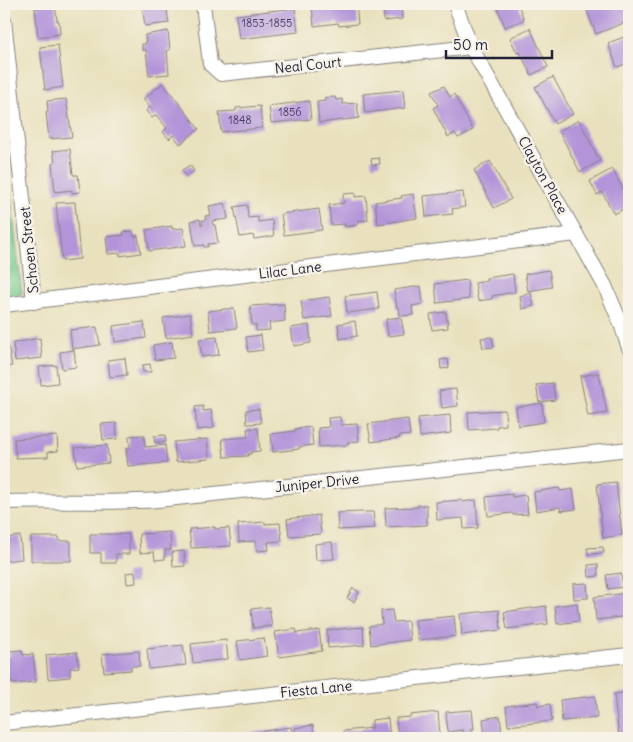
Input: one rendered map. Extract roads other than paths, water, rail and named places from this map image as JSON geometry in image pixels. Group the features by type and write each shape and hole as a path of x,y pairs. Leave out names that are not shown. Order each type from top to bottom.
{"street":[{"name":"Neal Court","path":"203,4 210,64 221,74 471,47"},
{"name":"Clayton Place","path":"455,4 471,47 604,286 621,324 629,348"},
{"name":"Schoen Street","path":"4,20 34,302"},
{"name":"Lilac Lane","path":"4,305 576,234"},
{"name":"Juniper Drive","path":"4,502 158,500 629,448"},
{"name":"Fiesta Lane","path":"4,724 629,655"}]}
